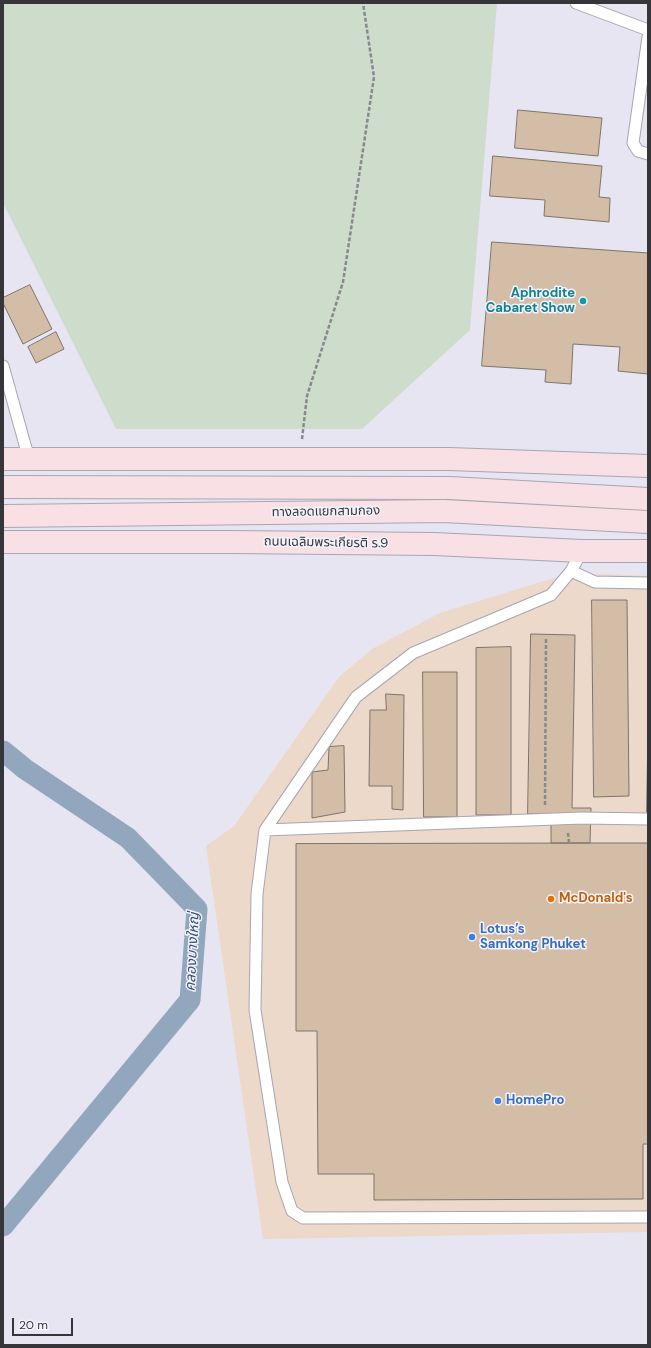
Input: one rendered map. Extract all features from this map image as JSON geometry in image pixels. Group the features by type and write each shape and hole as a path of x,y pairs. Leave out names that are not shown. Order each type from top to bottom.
{"main road":[{"path":"3,459 449,459 648,466"},
{"name":"ทางลอดแยกสามกอง","path":"3,487 450,488 648,499"},
{"name":"ทางลอดแยกสามกอง","path":"3,516 444,511 648,522"},
{"name":"ถนนเฉลิมพระเกียรติ ร.9","path":"3,542 434,544 582,551 648,551"}],"lane":[{"path":"576,3 648,30"},
{"path":"648,37 633,143 638,151 648,154"},
{"path":"3,366 29,459"},
{"path":"582,551 571,571 551,595 413,653 356,697 265,830 257,894 255,1010 282,1182 292,1210 303,1218 648,1216"},
{"path":"571,571 595,582 648,583"},
{"path":"265,830 566,819 648,819"}],"path":[{"path":"300,459 307,396 343,282 374,77 363,3"},
{"path":"546,638 545,808 564,809 569,842"}],"shaded area":[{"path":"605,574 648,576 648,1232 263,1239 206,846 234,826 339,677 372,649 440,613 557,577"}],"green space":[{"path":"3,3 497,3 470,330 362,429 116,429 3,203"}],"building":[{"path":"518,110 602,118 598,156 515,148"},
{"path":"493,156 602,166 599,197 610,198 609,222 544,216 545,200 490,196"},
{"path":"492,242 648,253 648,374 618,371 620,347 573,344 571,384 545,382 546,370 482,366"},
{"path":"30,285 52,329 23,344 3,303 3,298"},
{"path":"56,332 64,349 36,363 28,347"},
{"path":"592,600 627,600 629,796 594,797"},
{"path":"531,634 575,635 572,808 591,808 590,843 551,843 551,814 528,814"},
{"path":"511,647 511,815 476,815 476,648"},
{"path":"423,672 457,672 457,817 424,817"},
{"path":"386,694 404,695 403,810 392,809 392,786 369,786 370,710 386,710"},
{"path":"648,729 648,812 647,812"},
{"path":"344,746 345,812 312,818 312,772 328,770 329,747"},
{"name":"Lotus’s Samkong Phuket","path":"648,843 648,1144 643,1144 643,1199 374,1200 374,1174 318,1174 317,1031 296,1031 296,844"}],"waterway":[{"name":"คลองบางใหญ่","path":"3,751 25,769 128,838 197,909 190,1000 3,1226"}],"place":[{"name":"Aphrodite Cabaret Show","path":"583,301"},
{"name":"McDonald's","path":"551,899"},
{"name":"Lotus’s Samkong Phuket","path":"472,937"},
{"name":"HomePro","path":"498,1101"}]}
